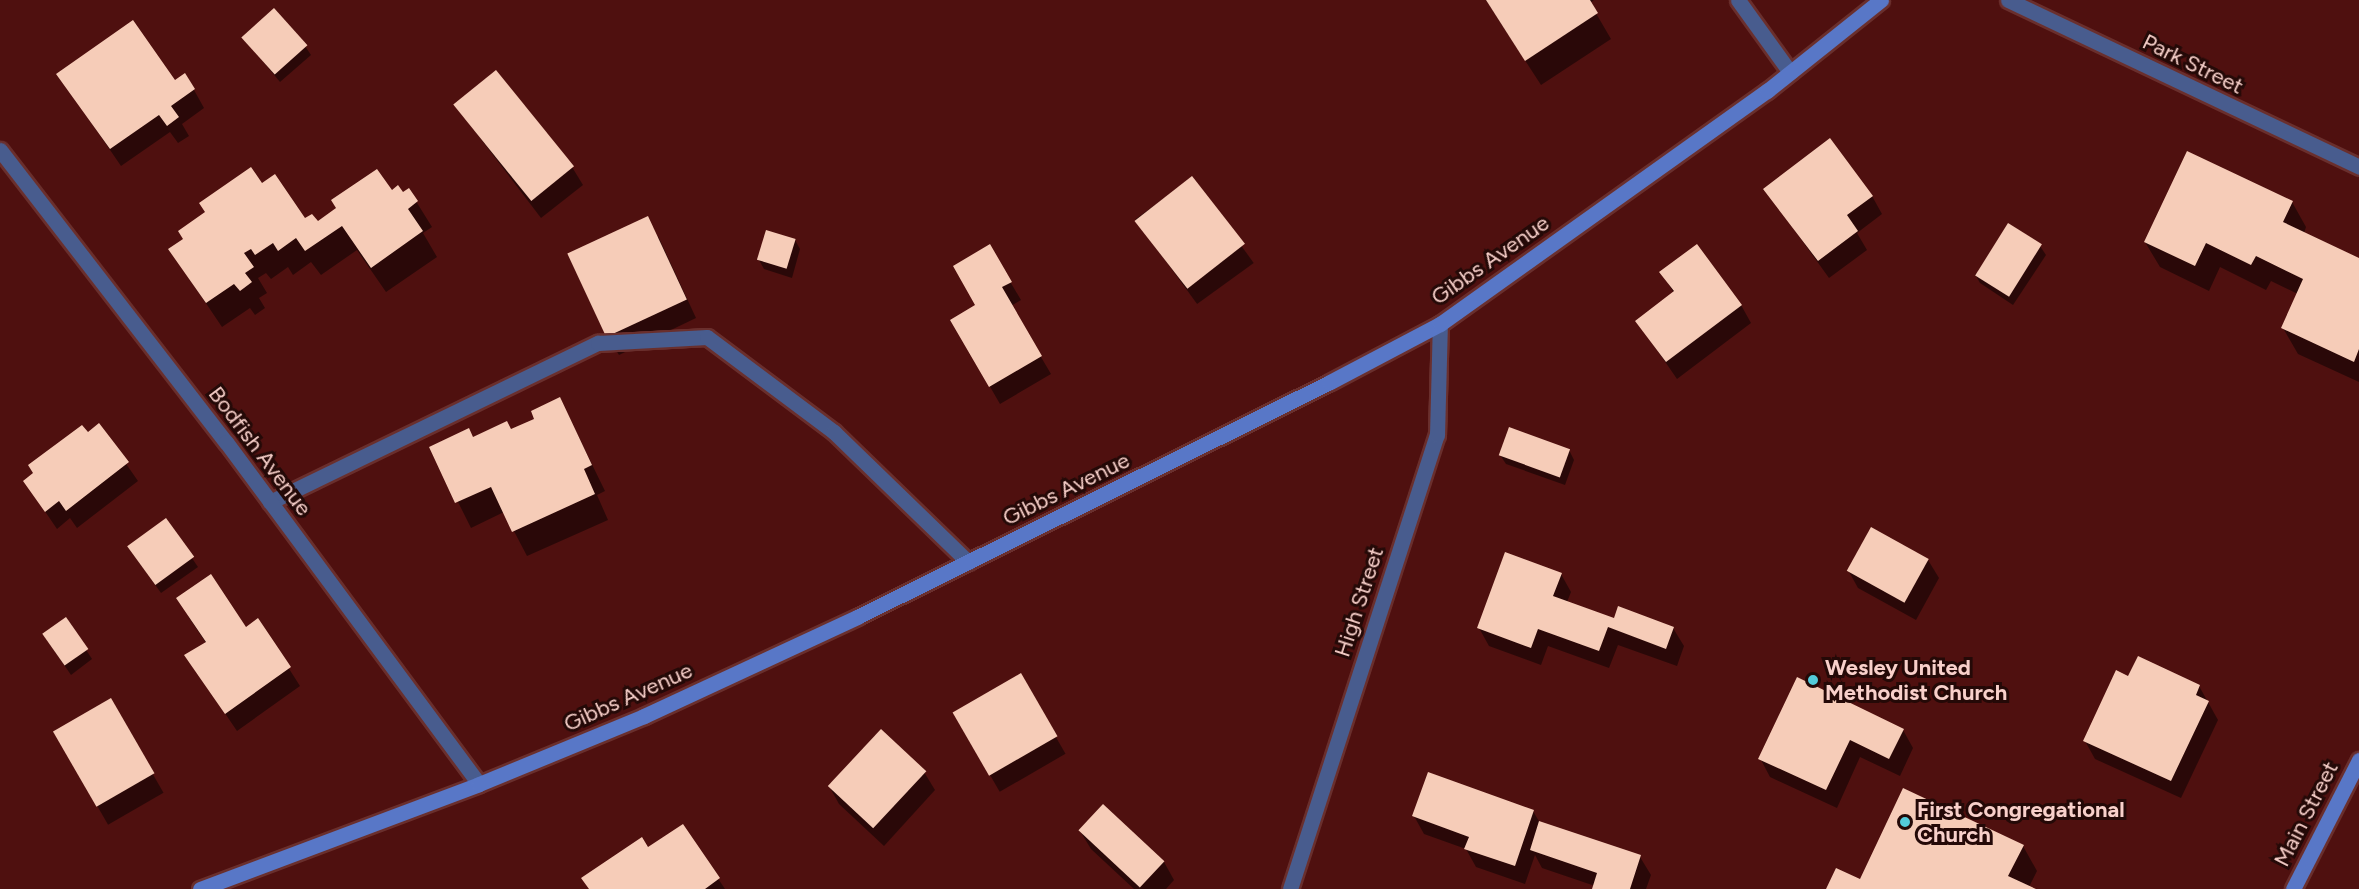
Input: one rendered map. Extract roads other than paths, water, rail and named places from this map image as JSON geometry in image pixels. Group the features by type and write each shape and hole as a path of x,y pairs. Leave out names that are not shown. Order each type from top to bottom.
{"main road":[{"name":"Gibbs Avenue","path":"200,889 479,784 644,716 1182,457 1440,324 1790,72 1881,0"},
{"name":"Main Street","path":"2293,889 2359,759"}],"street":[{"path":"1738,0 1790,72"},
{"name":"Park Street","path":"2008,0 2359,167"},
{"name":"Bodfish Avenue","path":"0,150 270,502 479,784"},
{"name":"High Street","path":"1290,889 1437,435 1440,324"},
{"path":"270,502 598,343 707,337 834,432 968,562"}],"place":[{"name":"Wesley United Methodist Church","path":"1813,680"},
{"name":"First Congregational Church","path":"1905,822"}]}
